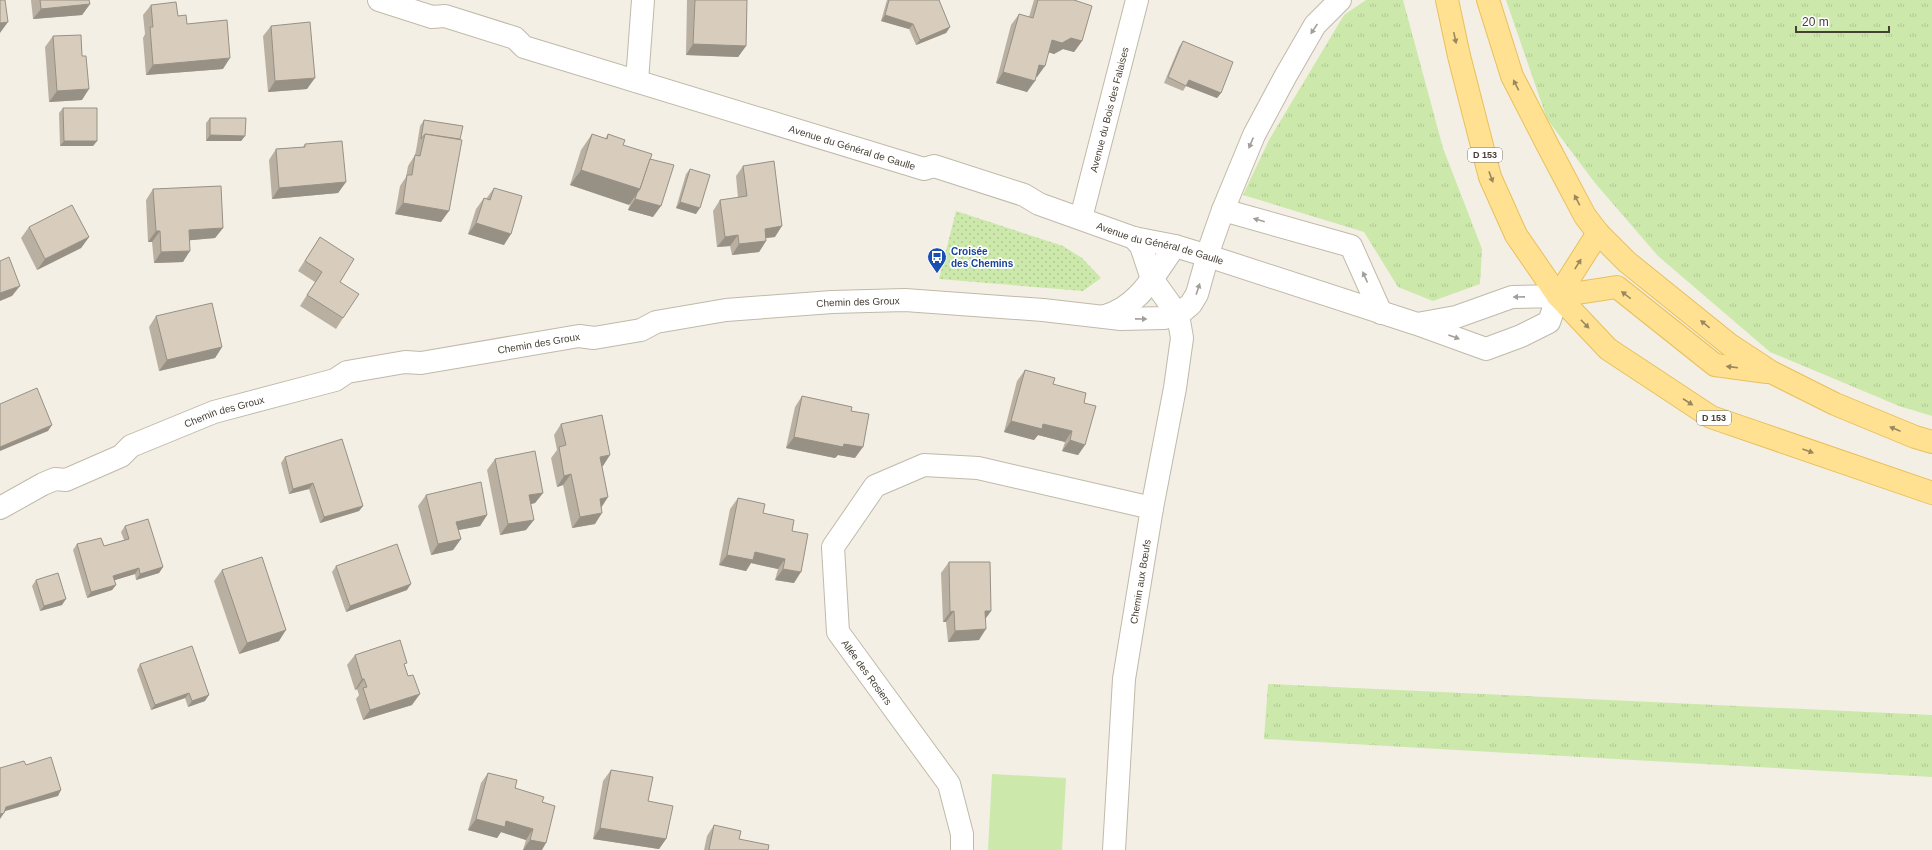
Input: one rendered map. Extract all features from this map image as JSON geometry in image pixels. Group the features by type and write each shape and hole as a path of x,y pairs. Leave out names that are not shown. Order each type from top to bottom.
{"main road":[{"name":"D 153","path":"1447,0 1459,56 1490,177 1516,235 1558,296 1608,349 1711,416 1932,494"},
{"path":"1488,0 1512,76 1585,216 1627,262 1730,345 1771,372 1834,404 1915,438 1932,442"},
{"path":"1558,296 1598,232"},
{"path":"1558,296 1617,287 1715,365 1771,372"}],"street":[{"name":"Avenue du Général de Gaulle","path":"379,0 432,17 445,16 515,38 524,47 924,169 934,166 1024,195 1039,204 1134,238 1175,246 1208,256 1417,324 1486,349 1521,336 1549,322 1558,296 1512,297 1456,317 1417,324"},
{"path":"637,81 643,0"},
{"name":"Avenue du Bois des Falaises","path":"1081,218 1137,0"},
{"path":"1178,315 1191,304 1196,294 1223,210 1254,135 1285,76 1316,25 1340,0"},
{"path":"1223,210 1351,246 1381,313"},
{"name":"Chemin aux Bœufs","path":"1114,850 1124,679 1152,508 1175,388 1182,338 1178,315 1152,279 1141,246 1134,238"},
{"name":"Chemin des Groux","path":"1105,316 1122,310 1138,297 1175,246"},
{"name":"Chemin des Groux","path":"0,508 43,484 55,479 66,480 121,456 131,446 214,412 336,380 347,372 405,362 421,363 579,336 594,338 625,333 641,330 656,322 726,310 832,302 905,300 1105,316 1121,319 1151,319 1178,315"},
{"name":"Allée des Rosiers","path":"962,850 962,834 948,784 838,632 833,547 875,486 924,465 978,468 1152,508"}],"green space":[{"path":"1366,0 1403,0 1443,148 1482,249 1480,284 1433,301 1398,287 1364,232 1243,195 1269,140 1344,15"},
{"path":"1506,0 1932,0 1932,416 1899,406 1770,352 1658,256 1595,183 1547,119"},
{"path":"956,211 1063,246 1082,258 1101,278 1083,291 939,279"},
{"path":"1268,684 1932,715 1932,777 1264,739"},
{"path":"992,774 1066,778 1062,850 988,850"}],"building":[{"path":"0,0 5,0 8,22 0,23"},
{"path":"40,0 89,0 90,4 41,9"},
{"path":"695,0 747,0 746,46 693,44"},
{"path":"889,0 939,0 950,27 920,40 913,24 885,15"},
{"path":"1038,0 1074,0 1092,6 1082,41 1071,38 1062,43 1052,40 1045,66 1039,65 1035,81 1003,72 1019,14 1033,18"},
{"path":"176,2 178,16 186,15 187,24 227,20 230,58 153,65 150,27 153,27 151,5"},
{"path":"310,22 315,78 275,81 271,26"},
{"path":"81,35 82,56 86,56 89,89 57,91 53,36"},
{"path":"1183,41 1233,62 1221,93 1189,80 1186,86 1168,77"},
{"path":"63,108 97,108 97,141 64,141"},
{"path":"210,118 246,118 245,136 210,135"},
{"path":"424,120 463,126 460,139 425,134 421,139"},
{"path":"425,134 462,140 449,211 403,203 407,175 412,175 415,155 420,156"},
{"path":"592,134 607,139 608,134 625,140 623,145 652,154 640,189 581,170"},
{"path":"342,141 346,182 279,188 276,149 305,147 305,144"},
{"path":"650,159 674,165 661,206 635,199"},
{"path":"774,161 782,226 765,229 766,241 739,244 738,235 725,237 720,200 747,196 743,166"},
{"path":"690,169 710,175 700,208 680,202"},
{"path":"221,186 223,228 189,230 190,251 161,252 160,231 156,231 153,189"},
{"path":"494,188 522,196 511,234 476,223 484,198 490,200"},
{"path":"72,205 89,237 45,259 29,227"},
{"path":"320,237 354,259 340,282 359,294 343,318 307,295 322,272 305,261"},
{"path":"9,257 20,286 0,293 0,261"},
{"path":"212,303 222,347 167,360 156,316"},
{"path":"1025,370 1055,378 1053,384 1086,393 1084,403 1096,406 1085,445 1070,440 1072,431 1043,424 1042,429 1011,421"},
{"path":"37,388 52,425 0,447 0,404"},
{"path":"802,396 852,407 851,411 869,414 863,447 844,444 843,447 794,437"},
{"path":"602,415 610,455 600,457 608,497 600,499 602,513 580,517 571,474 564,476 559,447 566,445 561,424"},
{"path":"342,439 363,506 324,517 313,483 293,489 285,457"},
{"path":"535,451 543,493 529,495 534,520 508,524 495,459"},
{"path":"481,482 487,515 456,522 461,539 438,544 426,495"},
{"path":"738,498 765,504 763,513 794,520 792,531 808,534 801,572 783,569 785,559 755,552 753,560 727,555"},
{"path":"148,519 163,567 140,574 139,568 113,576 116,585 91,592 77,544 101,538 104,546 129,539 125,526"},
{"path":"397,544 411,584 350,606 336,566"},
{"path":"262,557 286,630 247,643 222,570"},
{"path":"949,562 990,562 991,611 985,611 986,629 955,631 954,611 950,612"},
{"path":"58,573 66,599 44,606 36,580"},
{"path":"400,640 407,663 404,664 408,676 413,675 420,694 370,710 363,688 367,687 364,679 362,679 355,655"},
{"path":"192,646 209,695 192,701 189,693 155,705 140,664"},
{"path":"51,757 61,790 6,807 4,813 0,814 0,768 24,761 26,765"},
{"path":"611,770 653,777 648,801 673,806 666,839 600,828"},
{"path":"488,773 517,780 515,788 544,797 542,802 555,806 546,843 530,840 533,829 506,821 505,827 476,819"},
{"path":"714,825 741,831 739,839 769,845 768,850 709,850"}],"place":[{"name":"Croisée des Chemins","path":"937,274"}]}
